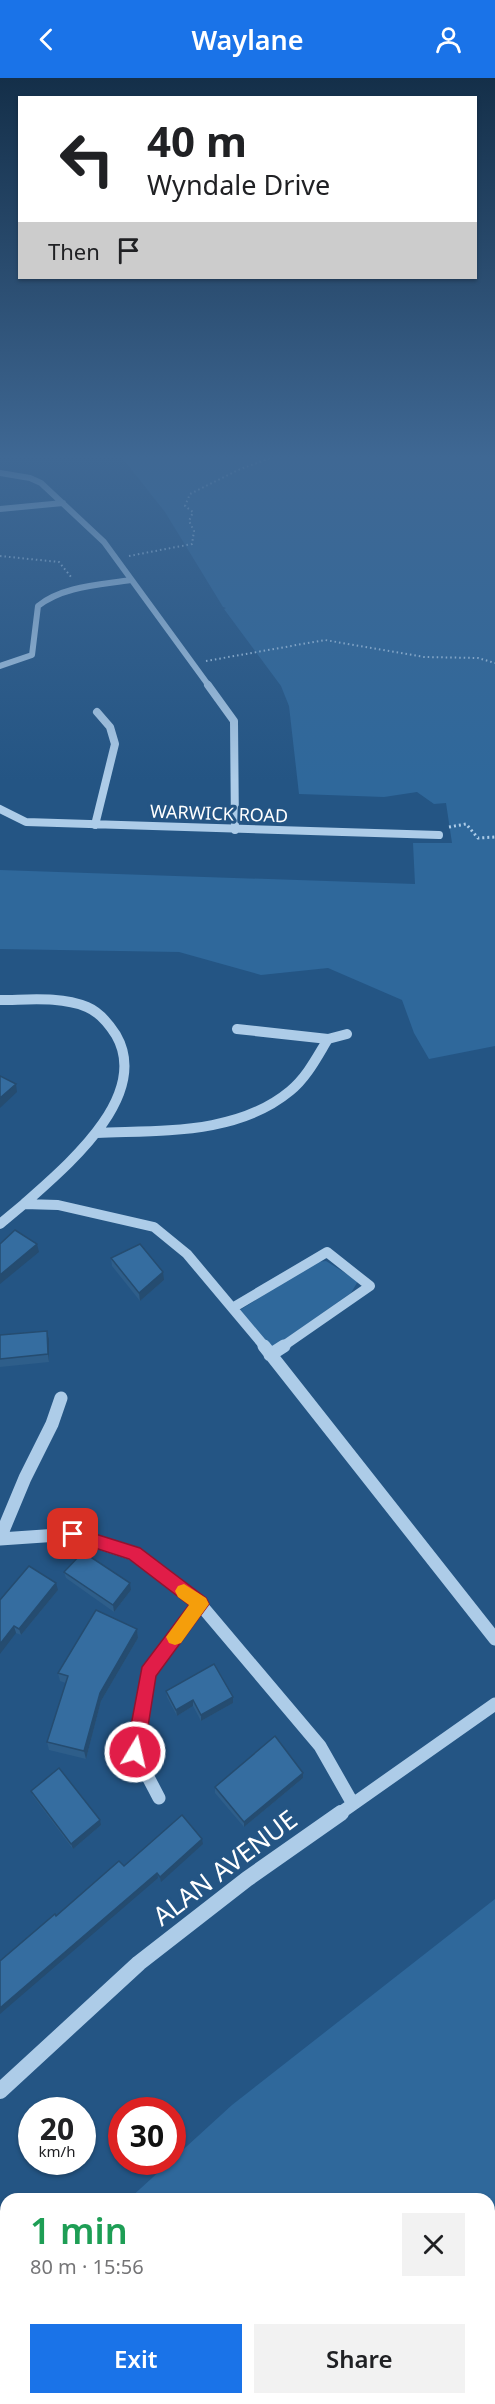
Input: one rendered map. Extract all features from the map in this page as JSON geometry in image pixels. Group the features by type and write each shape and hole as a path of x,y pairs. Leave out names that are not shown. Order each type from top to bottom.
{"street":[{"path":"121,564 234,721 236,830"},
{"path":"0,666 32,655 38,606 42,602 57,595 131,580"},
{"path":"96,825 115,744 110,727 97,712"},
{"name":"WARWICK ROAD","path":"0,809 26,822 439,835"},
{"path":"0,1000 66,1002 87,1007 102,1015 120,1042 125,1066 113,1103 97,1133 24,1204 0,1224"},
{"path":"237,1029 328,1039 347,1034"},
{"path":"97,1133 208,1126 238,1119 266,1107 290,1092 308,1073 328,1039"},
{"path":"24,1204 58,1205 154,1227 187,1254 234,1307 495,1639"},
{"path":"234,1307 327,1252 370,1286 270,1355"},
{"path":"61,1398 52,1424 25,1478 0,1539 73,1534 134,1554 200,1604 320,1746 353,1804"},
{"path":"159,1798 135,1752 148,1673 200,1604"},
{"name":"ALAN AVENUE","path":"0,2091 139,1963 247,1880 495,1704"}],"path":[{"path":"60,564 80,590"},
{"path":"194,663 325,640 424,657 478,658 495,663"},
{"path":"439,835 450,826 466,824 478,838 495,837"}],"shaded area":[{"path":"196,564 495,564 495,1046 429,1059 414,1033 402,1000 328,968 261,975 179,952 0,949 0,870 415,884 413,843 452,843 446,803 434,804 417,792 384,797 299,794 289,706 281,686 224,609 226,608 223,607"},
{"path":"326,1261 358,1281 351,1293 270,1350 240,1310 317,1262"},
{"path":"495,1899 495,2193 136,2193 155,2175 186,2175 186,2147 232,2105"}],"building":[{"path":"0,1076 16,1084 0,1098"},
{"path":"15,1230 37,1244 0,1275 0,1244"},
{"path":"140,1244 163,1272 139,1293 111,1258"},
{"path":"47,1331 48,1354 0,1359 0,1335"},
{"path":"83,1552 130,1583 113,1605 64,1572"},
{"path":"29,1566 56,1583 19,1629 14,1626 0,1644 0,1600"},
{"path":"96,1610 137,1629 100,1693 84,1751 47,1742 68,1676 58,1673"},
{"path":"214,1664 233,1697 201,1715 193,1700 176,1710 166,1691"},
{"path":"275,1736 303,1773 244,1822 215,1787"},
{"path":"59,1768 100,1820 71,1844 31,1791"},
{"path":"182,1815 202,1839 160,1877 157,1873 0,2008 0,1961 119,1861 124,1866"}],"slow traffic":[{"path":"175,1637 200,1604 184,1591"}],"route":[{"path":"73,1534 134,1554 200,1604 148,1673 135,1752"}]}
